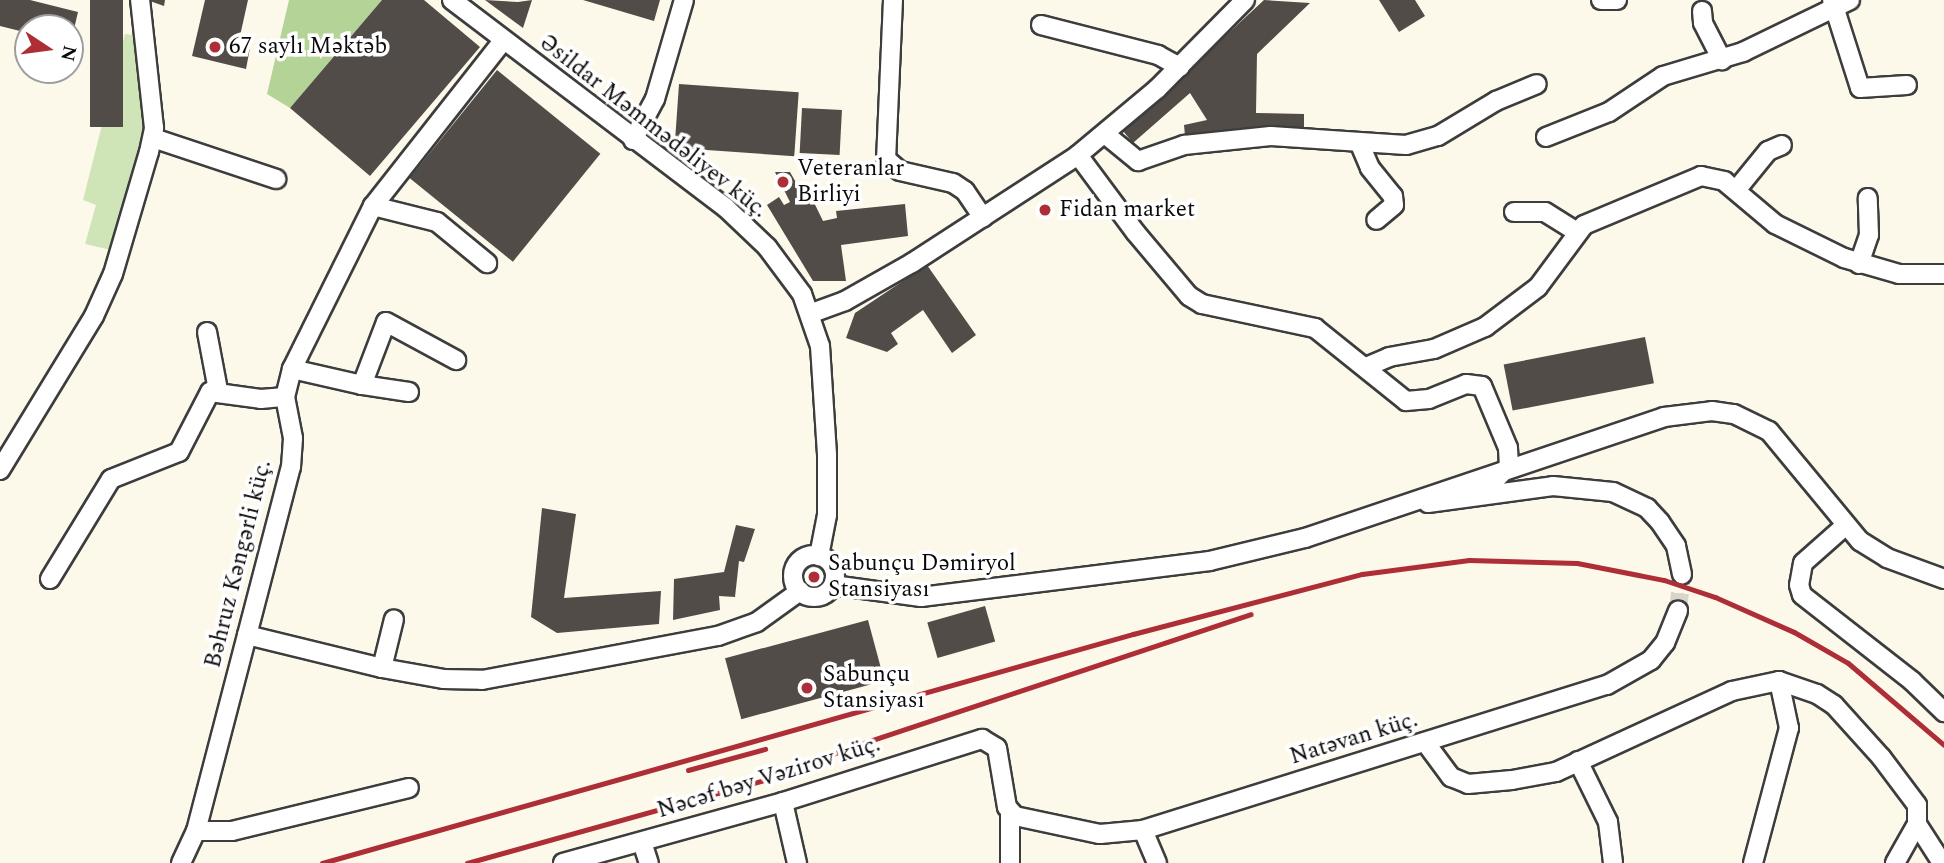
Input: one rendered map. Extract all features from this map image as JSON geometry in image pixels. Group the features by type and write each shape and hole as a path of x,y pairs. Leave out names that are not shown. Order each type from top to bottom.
{"street":[{"path":"0,470 94,316 113,274 153,138 140,0"},
{"name":"Əsildar Məmmədəliyev küç.","path":"452,0 749,229 786,270 812,313 820,346 828,467 827,515 819,556"},
{"path":"633,140 655,99 684,0"},
{"path":"893,0 886,159 900,172 953,183 965,191 983,218"},
{"path":"812,313 870,288 1078,155 1180,67 1245,0"},
{"path":"1601,0 1617,0"},
{"path":"1546,137 1596,119 1663,76 1722,60 1833,4 1850,0"},
{"path":"1833,4 1860,88 1906,85"},
{"path":"1702,11 1703,23 1722,60"},
{"path":"1041,25 1158,55 1180,67"},
{"name":"Bəhruz Kəngərli küç.","path":"181,863 196,831 291,467 293,438 285,397 292,369 373,206 503,41"},
{"path":"1105,134 1138,161 1184,145 1215,140 1308,136 1359,142 1423,143 1496,101 1537,84"},
{"path":"153,138 276,179"},
{"path":"1359,142 1370,168 1393,196 1394,205 1376,220"},
{"path":"1737,189 1768,151 1782,145"},
{"path":"1078,155 1189,296 1217,310 1315,328 1406,401 1429,399 1466,384 1482,386 1504,434 1509,466"},
{"path":"1366,367 1389,357 1434,349 1485,327 1543,282 1577,232 1599,217 1701,176 1737,189 1775,224 1859,264 1899,274 1944,274"},
{"path":"1859,264 1869,235 1868,198"},
{"path":"373,206 437,222 487,263"},
{"path":"1514,212 1545,212 1577,232"},
{"path":"362,385 386,322 456,360"},
{"path":"207,332 218,390"},
{"path":"292,369 362,385 409,392"},
{"path":"50,579 111,479 179,452 204,398 218,390 261,399 285,397"},
{"path":"833,584 921,597 1175,567 1305,538 1509,466 1664,417 1712,411 1734,414 1769,431 1785,445 1860,541 1887,558 1944,579"},
{"path":"1493,494 1495,480 1509,466"},
{"path":"1394,507 1553,486 1589,487 1631,499 1647,509 1670,535 1682,575"},
{"path":"1846,525 1802,563 1798,585 1802,595 1912,681 1944,712"},
{"path":"819,556 833,568 833,584 821,596 800,591 794,582 797,566 806,557 819,556"},
{"path":"247,635 382,668 460,680 516,675 737,630 782,608 800,591"},
{"name":"Natəvan küç.","path":"1010,813 1072,831 1100,834 1143,830 1607,685 1634,672 1665,643 1678,611"},
{"path":"382,668 394,619"},
{"path":"1425,743 1451,777 1468,784 1556,772 1732,691 1779,681 1817,694 1834,705 1902,783 1917,805 1917,824 1895,863"},
{"path":"1753,863 1788,728 1779,681"},
{"name":"Nəcəf bəy Vəzirov küç.","path":"563,863 783,803 975,740 988,740 997,748 1010,813"},
{"path":"1578,761 1608,821 1613,863"},
{"path":"196,831 232,831 409,788"},
{"path":"783,803 797,863"},
{"path":"1010,813 1010,863"},
{"path":"1917,824 1942,863"},
{"path":"1143,830 1157,863"},
{"path":"642,842 649,863"}],"green space":[{"path":"289,0 382,0 290,108 267,94"},
{"path":"125,34 133,35 147,135 111,250 85,244 96,205 83,200"},
{"name":"Sabunçu Dəmiryol Stansiyası","path":"814,565 825,572 826,577 819,588 814,589 803,582 802,577 809,566"}],"building":[{"path":"0,0 30,0 78,12 14,14 14,30 0,26"},
{"path":"90,0 123,0 123,127 90,127"},
{"path":"147,0 165,0 164,6"},
{"path":"205,0 248,0 238,45 250,48 246,69 192,56"},
{"path":"382,0 424,0 480,47 370,176 290,108"},
{"path":"485,0 532,0 523,28"},
{"path":"583,0 660,0 654,21"},
{"path":"1264,0 1310,3 1257,54 1256,113 1304,114 1304,128 1185,136 1184,125 1207,120 1190,93 1133,143 1123,131"},
{"path":"1379,0 1415,0 1425,16 1399,32"},
{"path":"497,70 600,154 513,262 410,178"},
{"path":"679,84 799,92 794,156 675,148"},
{"path":"802,108 842,110 840,155 800,153"},
{"path":"775,172 790,172 798,186 805,184 823,221 837,218 836,211 905,204 908,236 841,245 846,281 813,281 767,205 779,197 784,205 790,202"},
{"path":"927,265 976,335 952,353 923,310 891,333 898,344 887,352 846,338 855,313"},
{"path":"1645,337 1654,383 1513,411 1504,364"},
{"path":"542,508 576,514 564,598 661,591 659,624 557,633 531,617"},
{"path":"736,525 755,529 744,562 739,561 735,597 719,596 720,610 673,620 674,579 724,572"},
{"path":"985,606 995,642 938,658 927,623"},
{"name":"Sabunçu Stansiyası","path":"868,620 884,681 741,719 725,658"}],"tunnel":[{"path":"1678,611 1682,574"}],"railway":[{"path":"322,863 1133,634 1362,574 1469,560 1577,563 1664,580 1715,597 1794,632 1848,663 1944,745"},
{"path":"467,863 767,779 854,746 1251,614"},
{"path":"688,770 765,749"}],"place":[{"name":"67 saylı Məktəb","path":"215,47"},
{"name":"Veteranlar Birliyi","path":"783,182"},
{"name":"Fidan market","path":"1045,210"},
{"name":"Sabunçu Dəmiryol Stansiyası","path":"814,577"},
{"name":"Sabunçu Stansiyası","path":"807,688"}]}
